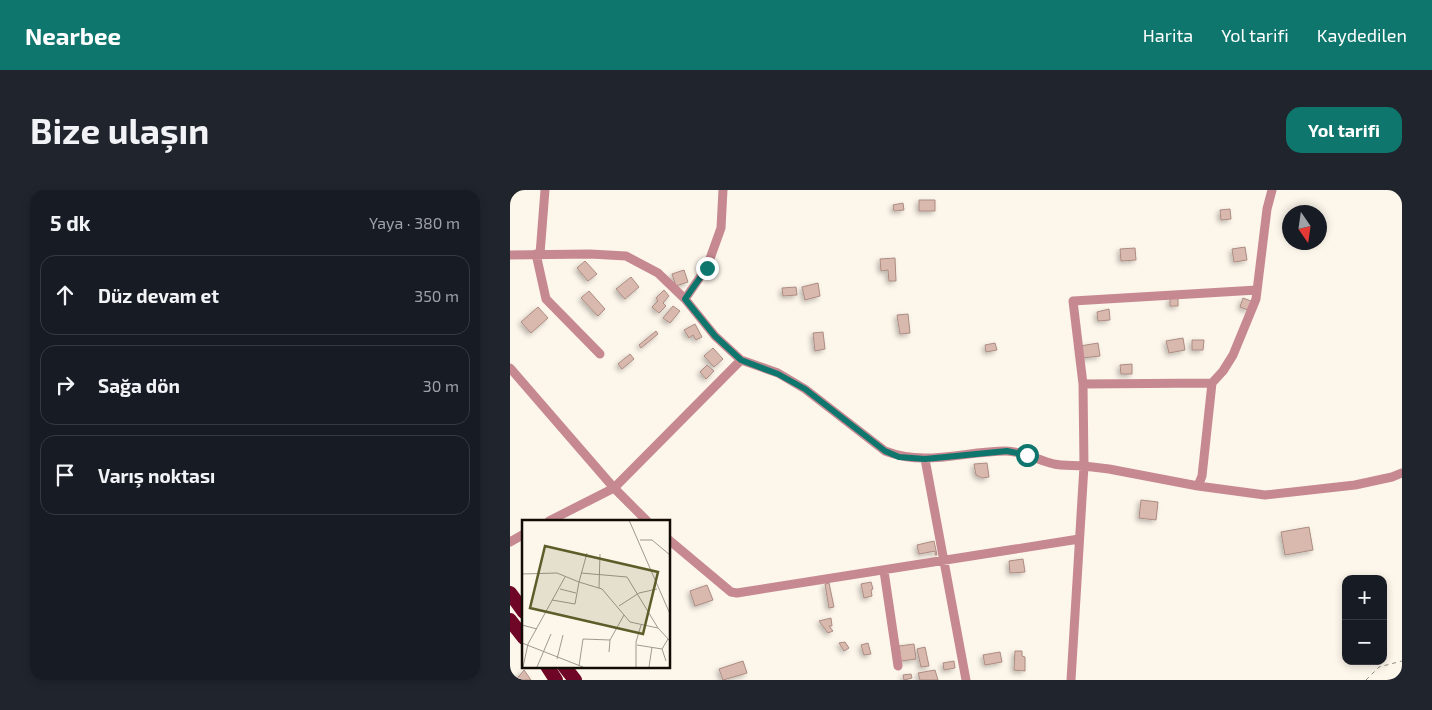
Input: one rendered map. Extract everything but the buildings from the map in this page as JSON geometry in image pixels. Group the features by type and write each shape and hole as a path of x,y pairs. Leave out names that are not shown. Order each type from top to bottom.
{"highway":[{"path":"510,594 522,609"},
{"path":"510,620 522,635"},
{"path":"547,668 556,680"},
{"path":"566,668 575,680"}],"street":[{"path":"545,190 538,254 546,299 600,354"},
{"path":"685,299 707,268 721,228 723,190"},
{"path":"1198,486 1202,476 1212,383 1223,371 1233,355 1256,299 1267,209 1272,190"},
{"path":"510,256 538,254 626,256 658,273 685,299 715,336 741,360 778,374 805,389 885,451 899,457 925,459 1007,451 1055,464 1109,469 1198,486 1265,495 1355,485 1392,477 1402,472"},
{"path":"1071,680 1078,539 1084,466 1083,384 1073,301 1257,290"},
{"path":"551,520 614,488 741,360"},
{"path":"510,368 614,488 646,520"},
{"path":"1083,384 1212,383"},
{"path":"925,459 966,680"},
{"path":"510,542 522,535"},
{"path":"670,541 731,592 737,593 1078,539"},
{"path":"884,570 898,666"}],"path":[{"path":"1366,680 1379,667 1402,662"}],"route":[{"path":"707,268 685,299 715,336 741,360 778,374 805,389 885,451 899,457 925,459 1007,451 1027,455"}]}
